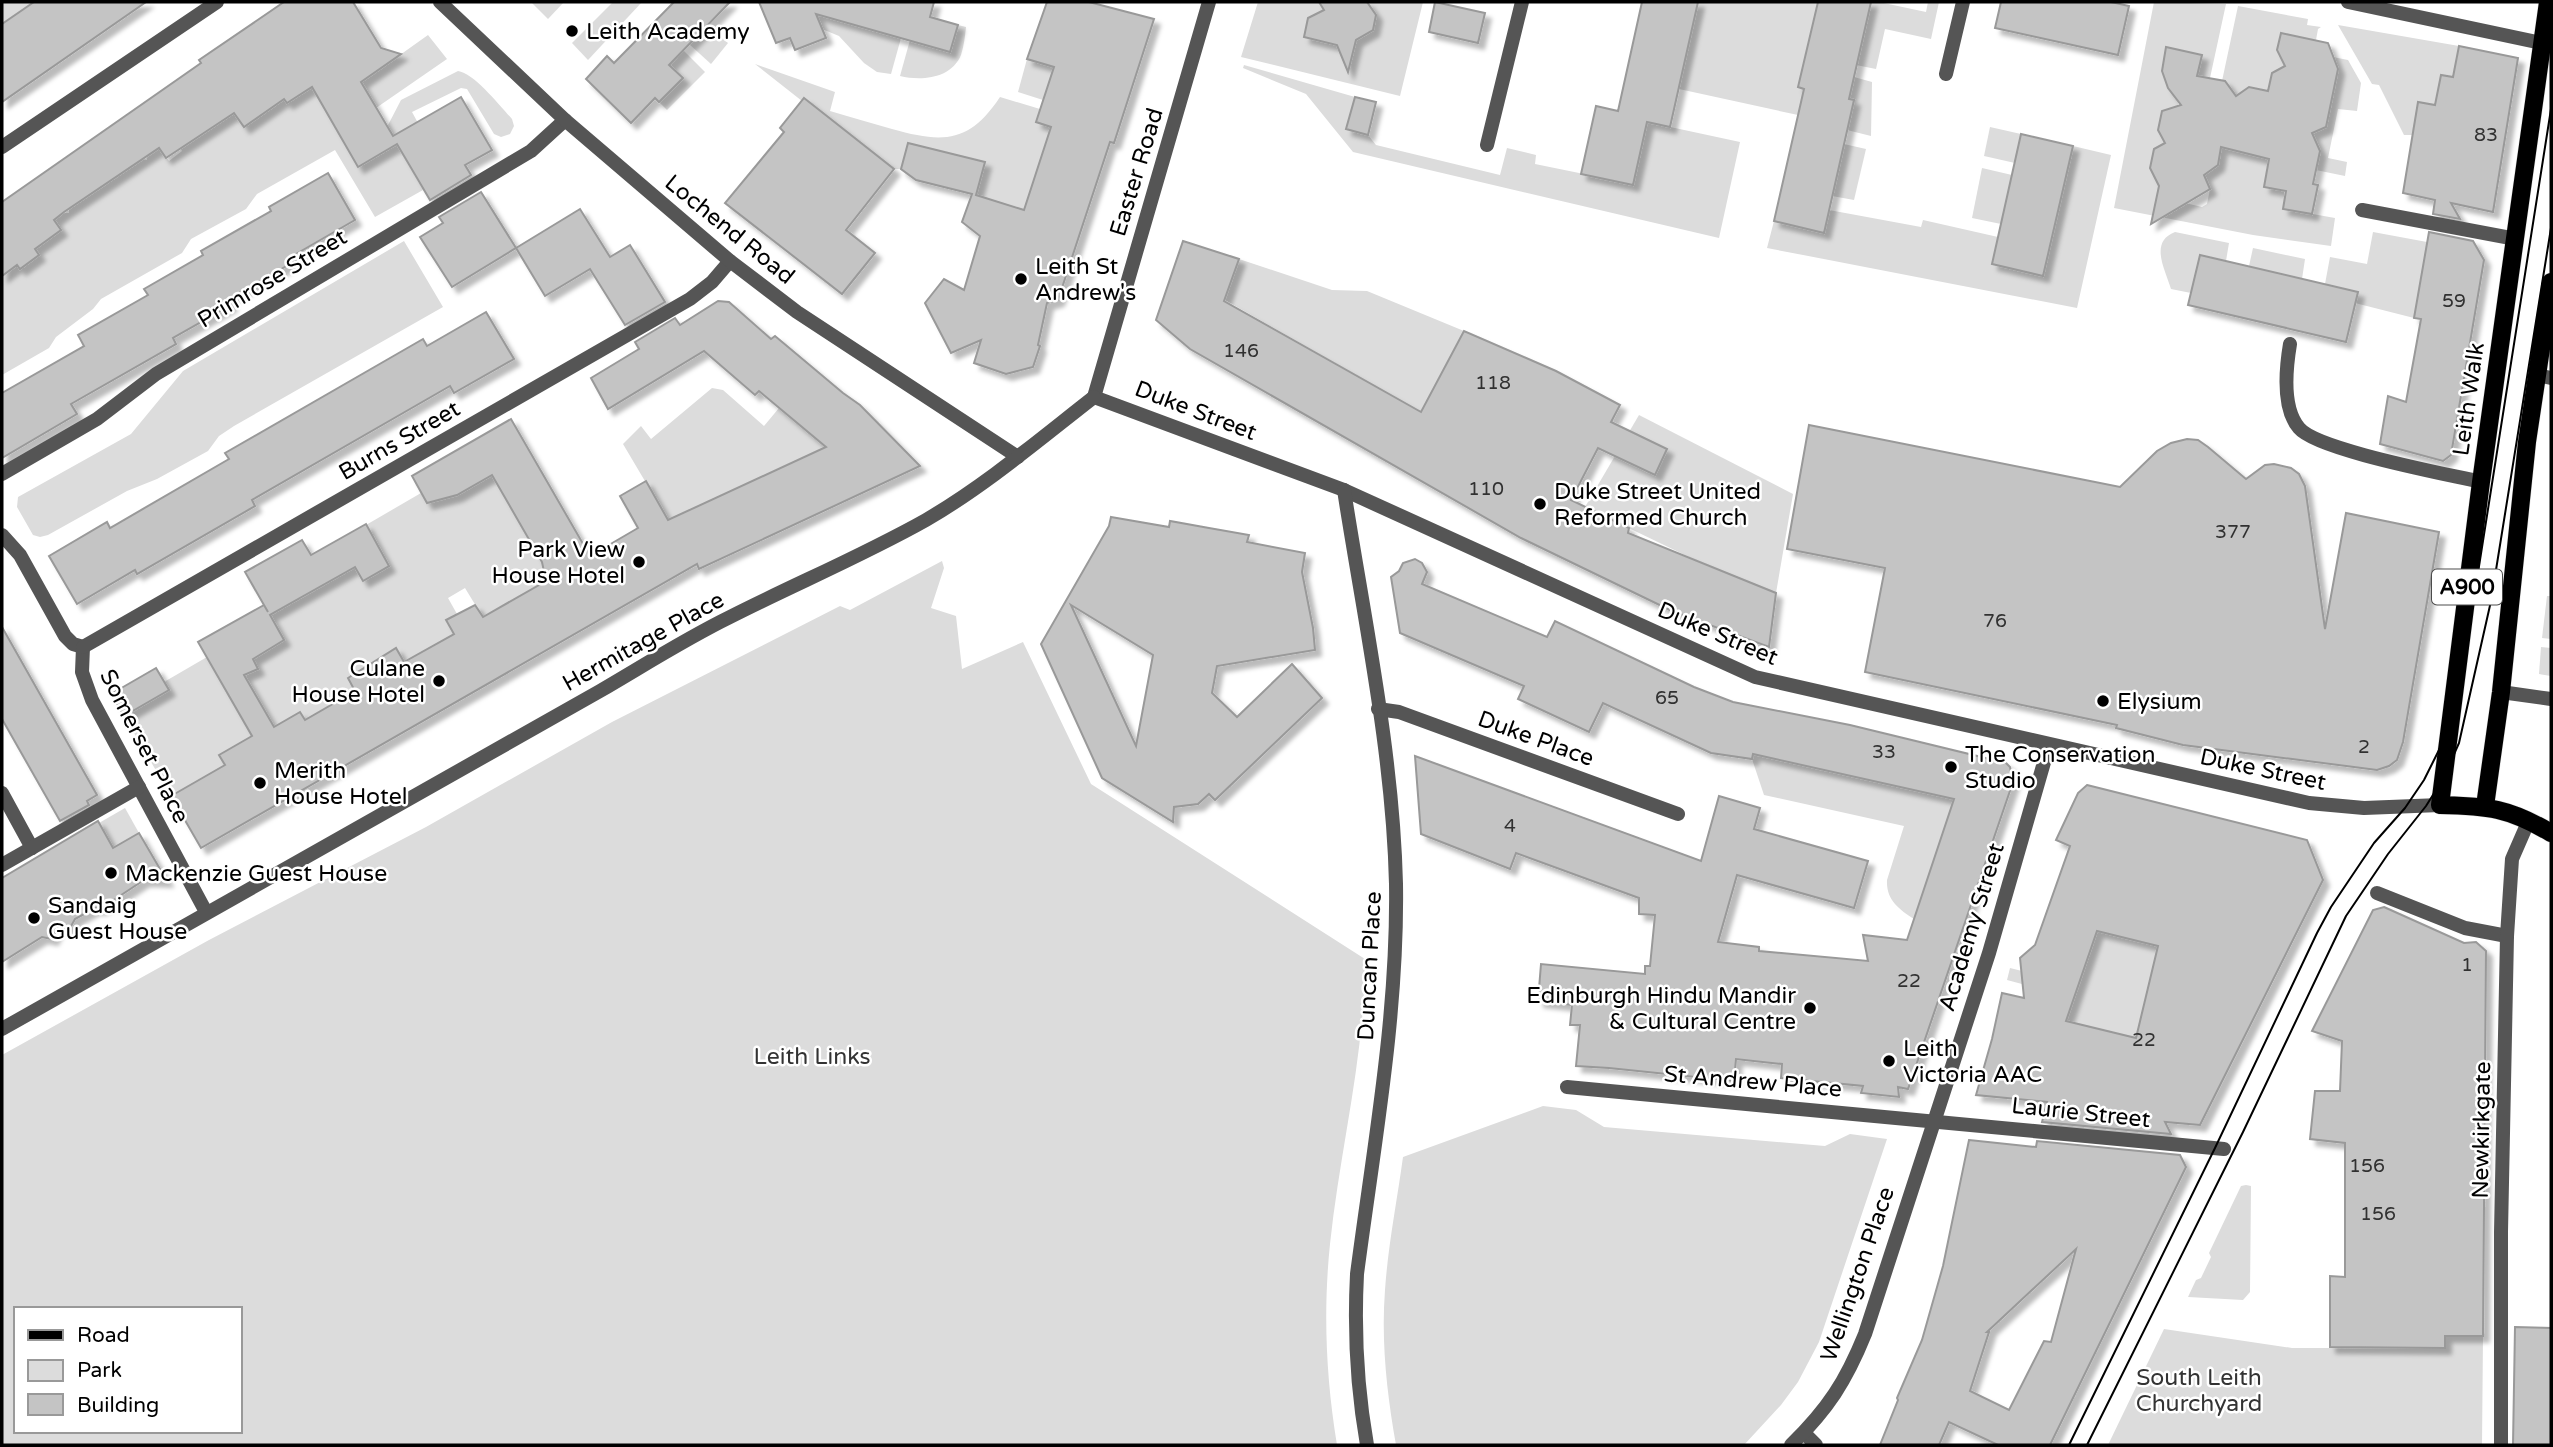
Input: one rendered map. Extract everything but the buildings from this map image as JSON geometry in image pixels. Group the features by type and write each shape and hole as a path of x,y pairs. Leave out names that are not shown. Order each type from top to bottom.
{"main road":[{"name":"Leith Walk","path":"2440,805 2481,482 2546,44 2548,2"},
{"name":"A900","path":"2485,806 2501,691 2527,443 2544,376 2551,282"},
{"path":"2440,805 2485,806 2506,810 2551,833"}],"street":[{"path":"2,147 218,2"},
{"name":"Lochend Road","path":"440,2 565,120 730,261 797,312 1018,457"},
{"path":"1487,145 1521,2"},
{"path":"1947,74 1963,2"},
{"path":"2348,2 2546,44"},
{"name":"Easter Road","path":"1094,397 1204,3"},
{"name":"Primrose Street","path":"2,474 97,419 156,374 531,151 565,120"},
{"path":"2362,210 2516,239"},
{"name":"Burns Street","path":"83,648 690,299 712,282 730,261"},
{"path":"2290,344 2286,384 2294,421 2305,434 2361,454 2481,482"},
{"name":"Hermitage Place","path":"2,1029 704,631 843,564 927,519 1018,457 1094,397"},
{"name":"Duke Street","path":"1094,397 1343,490 1755,677 2049,745 2336,807 2440,805"},
{"name":"Duncan Place","path":"1343,490 1393,820 1395,926 1391,1015 1357,1274 1355,1308 1360,1406 1367,1445"},
{"name":"Somerset Place","path":"2,535 20,555 65,636 73,644 83,648 80,661 92,700 206,912"},
{"path":"2501,691 2551,699"},
{"name":"Duke Place","path":"1378,709 1399,712 1678,814"},
{"name":"Academy Street","path":"1934,1121 1989,953 2049,745"},
{"path":"2,865 139,788"},
{"path":"2,793 32,848"},
{"name":"Newkirkgate","path":"2501,1445 2501,1232 2507,936 2512,859 2529,820"},
{"path":"2377,893 2465,928 2507,936"},
{"name":"St Andrew Place","path":"1567,1087 1934,1121"},
{"name":"Laurie Street","path":"1934,1121 2224,1149"},
{"name":"Wellington Place","path":"1791,1445 1836,1394 1861,1344 1934,1121"},
{"path":"1804,1433 1816,1445"}],"green space":[{"path":"2,2 46,2 50,7 19,28 12,17 2,24"},
{"path":"531,2 564,2 548,19"},
{"path":"613,2 642,2 588,60 572,43"},
{"path":"1258,2 1325,3 1322,17 1313,15 1308,18 1305,33 1341,40 1341,54 1349,56 1353,54 1358,32 1373,30 1376,15 1373,10 1363,8 1365,2 1423,2 1400,96 1241,57"},
{"path":"1698,2 1879,2 1926,12 1928,2 1939,2 1931,39 1885,29 1876,69 1856,65 1864,32 1813,21 1798,87 1804,89 1798,115 1679,89"},
{"path":"2154,2 2226,4 2210,78 2196,84 2201,58 2199,54 2166,48 2162,70 2180,96 2177,111 2158,130 2162,138 2169,140 2168,148 2159,146 2154,149 2150,168 2153,175 2161,176 2155,211 2173,200 2202,207 2207,204 2210,189 2208,185 2199,183 2202,168 2218,165 2221,147 2268,159 2264,187 2284,191 2284,209 2335,218 2331,246 2253,235 2114,208"},
{"path":"2238,6 2308,19 2307,25 2321,27 2316,40 2280,35 2277,50 2280,55 2290,57 2287,72 2272,72 2268,91 2242,100 2226,97 2222,81"},
{"path":"816,14 901,38 891,74 877,72 864,63 839,36 822,29"},
{"path":"958,25 966,27 964,45 961,55 950,69 943,74 926,78 900,76 910,40"},
{"path":"2338,25 2459,46 2453,77 2441,75 2437,93 2445,122 2419,102 2412,135 2404,135 2379,85 2372,84"},
{"path":"707,26 728,43 711,64 689,44"},
{"path":"428,35 447,59 376,108 423,190 375,217 335,150 257,194 246,209 191,239 182,253 101,299 93,309 56,337 49,348 2,375 2,263 8,271 17,265 20,268 38,256 28,238 64,213 69,213 69,209 142,159 147,160 147,155 159,147 169,161 182,151 180,147 270,78 287,103 294,99 279,71 355,87"},
{"path":"683,50 705,72 667,110 659,102 682,78 669,65"},
{"path":"2328,56 2348,60 2361,83 2357,111 2338,109 2328,158 2347,162 2345,176 2311,169 2306,144"},
{"path":"1027,59 1068,71 1062,92 1047,87 1043,100 1018,92"},
{"path":"755,64 835,92 830,111 926,137 953,136 965,131 977,124 1000,97 1040,109 1036,122 1051,127 1024,210 976,195 985,162 908,143 901,169 894,169 804,98 802,101"},
{"path":"1244,65 1355,97 1347,129 1368,135 1376,145 1500,175 1507,148 1536,155 1535,164 1633,184 1647,122 1740,142 1719,238 1353,152 1306,94 1243,68"},
{"path":"458,71 479,84 512,119 514,126 510,134 501,137 494,134 467,89 461,88 412,112 418,123 393,137 387,127 401,100"},
{"path":"1854,77 1872,82 1871,136 1847,130 1854,101 1849,99"},
{"path":"1990,127 2021,134 2015,163 1984,156"},
{"path":"1844,144 1866,149 1854,200 1832,196"},
{"path":"2073,146 2111,155 2077,308 1767,248 1774,221 1824,233 1829,210 1921,227 1923,220 1998,237 1992,264 2043,276"},
{"path":"1982,168 2012,175 2001,224 1972,218"},
{"path":"2175,232 2229,243 2226,261 2200,255 2191,293 2171,289 2163,265 2163,242"},
{"path":"2373,232 2427,242 2414,318 2355,303 2357,292 2325,284 2330,257 2367,264"},
{"path":"404,241 443,307 234,426 219,436 208,451 157,479 127,491 48,535 33,535 17,507 18,497 131,434 183,371"},
{"path":"2253,248 2305,259 2302,279 2249,266"},
{"path":"1239,259 1332,290 1367,291 1464,331 1454,431 1225,300"},
{"path":"712,388 723,390 764,426 779,408 814,437 842,439 668,520 623,444 641,426 651,439"},
{"path":"1639,415 1793,494 1776,593 1689,557 1585,507"},
{"path":"492,475 551,578 473,622 479,611 465,588 448,598 457,614 454,634 404,662 396,648 376,660 383,674 318,712 321,717 308,725 300,712 274,727 245,676 258,669 253,659 284,640 264,604 293,588 300,599 326,584 312,556 389,566 366,525 421,493 442,500"},
{"name":"Leith Links","path":"942,561 944,568 931,608 956,616 962,669 1023,642 1091,784 1365,959 1361,1031 1334,1208 1328,1269 1327,1345 1337,1445 2,1445 2,1055 209,940 426,827 612,722 840,606 850,610"},
{"path":"2547,596 2551,596 2551,639 2542,638"},
{"path":"2541,647 2551,648 2551,676 2539,674"},
{"path":"207,657 258,746 220,756 225,765 216,770 201,792 195,782 171,796 124,716 168,690 164,682"},
{"path":"1753,754 1955,799 1914,919 1894,903 1887,887 1904,826 1764,795 1752,759"},
{"path":"2142,799 2158,946 2136,1038 2046,1016 2052,992 2007,980 2010,968 2078,985"},
{"path":"125,808 139,833 113,848 99,823"},
{"path":"1543,1106 1576,1110 1604,1127 1825,1146 1850,1134 1887,1139 1819,1342 1798,1382 1744,1445 1396,1445 1386,1368 1384,1309 1388,1257 1403,1157"},
{"path":"2241,1186 2251,1186 2250,1292 2243,1300 2188,1297 2196,1280 2201,1278 2211,1257 2209,1253"},
{"name":"South Leith Churchyard","path":"2164,1329 2292,1348 2445,1348 2445,1336 2483,1336 2482,1445 2108,1445"}],"tram line":[{"path":"2069,1445 2317,933 2374,843 2405,808 2424,780 2440,748 2451,712 2474,598 2551,109"},
{"path":"2087,1445 2243,1132 2346,916 2388,854 2426,806 2443,779 2459,743 2491,601 2551,228"}],"place":[{"name":"Leith Academy","path":"572,31"},
{"name":"Leith St Andrew's","path":"1021,279"},
{"name":"Duke Street United Reformed Church","path":"1540,504"},
{"name":"Park View House Hotel","path":"639,562"},
{"name":"Culane House Hotel","path":"439,681"},
{"name":"Elysium","path":"2103,701"},
{"name":"The Conservation Studio","path":"1951,767"},
{"name":"Merith House Hotel","path":"260,783"},
{"name":"Mackenzie Guest House","path":"111,873"},
{"name":"Sandaig Guest House","path":"34,918"},
{"name":"Edinburgh Hindu Mandir & Cultural Centre","path":"1810,1008"},
{"name":"Leith Victoria AAC","path":"1889,1061"}]}
